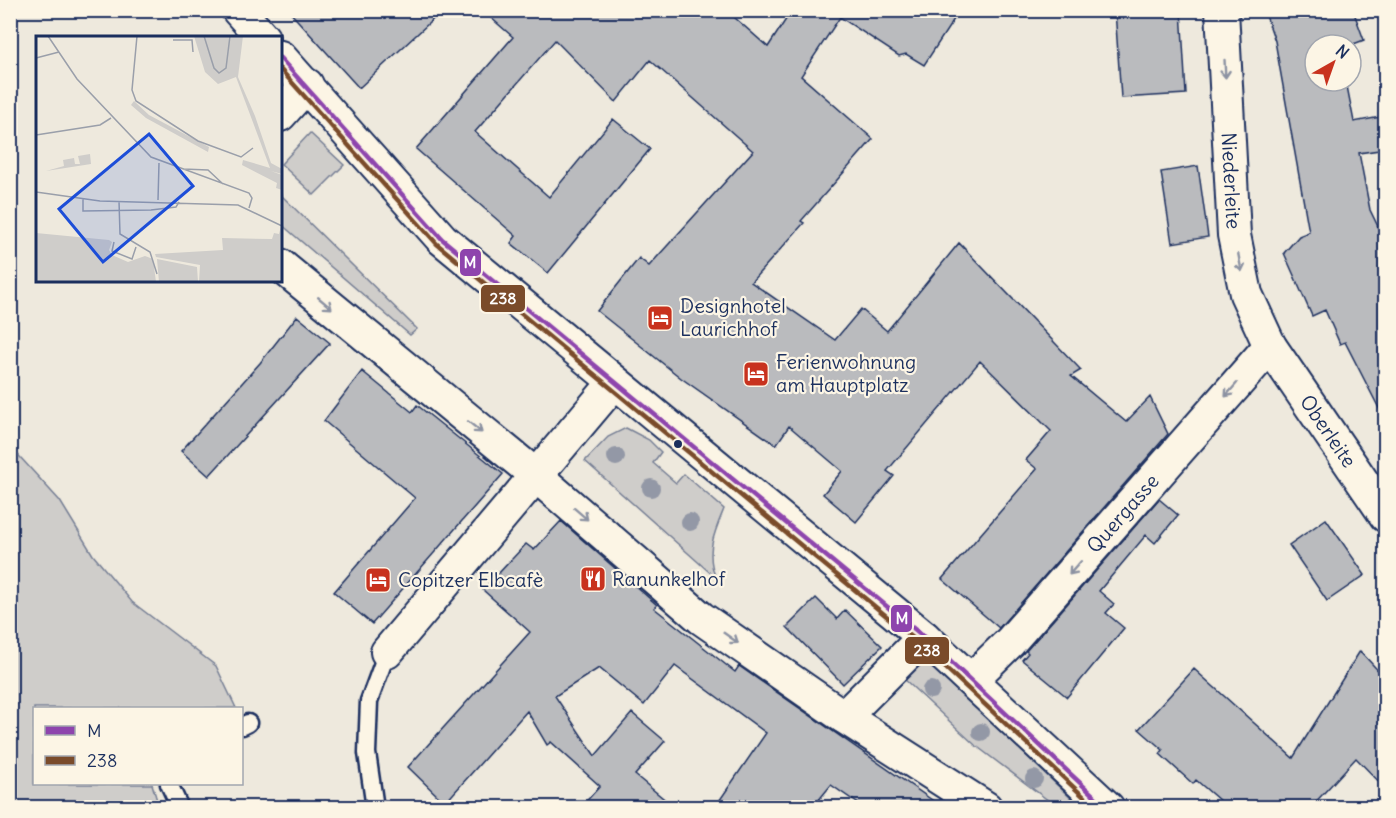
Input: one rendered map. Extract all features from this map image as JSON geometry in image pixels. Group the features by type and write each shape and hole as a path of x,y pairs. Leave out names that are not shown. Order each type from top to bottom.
{"street":[{"path":"238,10 261,36"},
{"name":"Niederleite","path":"1222,10 1234,235 1246,294 1270,346"},
{"path":"282,59 442,239 924,637 1108,807"},
{"path":"282,113 307,85"},
{"path":"282,267 536,476 701,618 844,717 986,807"},
{"name":"Oberleite","path":"1270,346 1386,516"},
{"name":"Quergasse","path":"972,679 1010,642 1270,346"},
{"path":"387,652 614,383"},
{"path":"844,717 924,637"}],"lane":[{"path":"375,807 367,753 369,701 387,652"},
{"path":"170,785 180,807"}],"shaded area":[{"path":"310,133 344,165 314,195 282,163"},
{"path":"282,196 417,329 410,335 282,225"},
{"path":"626,428 649,440 661,452 653,463 676,483 684,474 724,509 712,543 711,560 716,578 585,461 608,437"},
{"path":"10,446 60,501 93,555 132,602 216,666 236,707 33,707 33,785 152,785 159,807 11,807"},
{"path":"922,656 1080,807 1057,807 975,745 903,678"}],"building":[{"path":"288,10 443,10 359,88"},
{"path":"482,10 726,10 768,47 792,10 960,10 924,65 906,54 899,56 840,17 801,76 873,139 801,221 804,223 751,282 835,340 861,309 887,331 959,243 1081,370 1071,376 1126,422 1150,397 1168,434 999,628 942,579 1037,469 1026,460 1051,431 980,361 887,471 894,476 856,522 823,494 842,471 789,426 776,445 681,378 597,311 639,258 649,266 753,151 650,60 616,102 555,40 475,132 549,197 613,119 650,149 548,273 511,243 516,236 416,149 513,37"},
{"path":"1115,10 1181,10 1186,94 1121,98"},
{"path":"1264,10 1353,10 1361,33 1303,33 1303,93 1348,93 1354,122 1386,116 1386,149 1359,153 1370,210 1386,243 1386,422 1345,342 1340,344 1325,310 1312,316 1284,253 1299,236 1309,232 1275,41"},
{"path":"1198,166 1208,237 1172,243 1161,172"},
{"path":"297,316 330,343 209,476 181,451 260,363"},
{"path":"362,371 412,412 417,405 503,474 372,624 334,592 415,498 324,421"},
{"path":"1159,499 1178,515 1155,543 1146,535 1099,591 1114,604 1106,613 1124,628 1067,697 1022,660 1028,653 1026,651"},
{"path":"1326,519 1365,575 1327,601 1289,545"},
{"path":"561,521 657,605 654,608 735,672 739,666 942,807 863,807 831,785 813,807 715,807 766,733 675,666 644,705 599,668 555,696 595,756 632,713 665,741 635,775 674,807 581,807 600,786 551,742 547,745 527,711 445,803 408,767 530,632 483,590 526,544 534,550"},
{"path":"816,598 837,619 845,610 882,646 843,684 787,627"},
{"path":"1360,651 1386,679 1386,789 1356,758 1311,807 1227,807 1196,780 1193,784 1160,754 1163,750 1139,729 1194,669 1293,758"}],"transit line":[{"name":"M","path":"282,60 442,239 924,637 1107,808"},
{"name":"238","path":"282,71 437,244 919,643 1096,808"}],"place":[{"name":"Designhotel Laurichhof","path":"660,318"},
{"name":"Ferienwohnung am Hauptplatz","path":"756,374"},
{"name":"Ranunkelhof","path":"593,579"},
{"name":"Copitzer Elbcafè","path":"378,580"}]}
